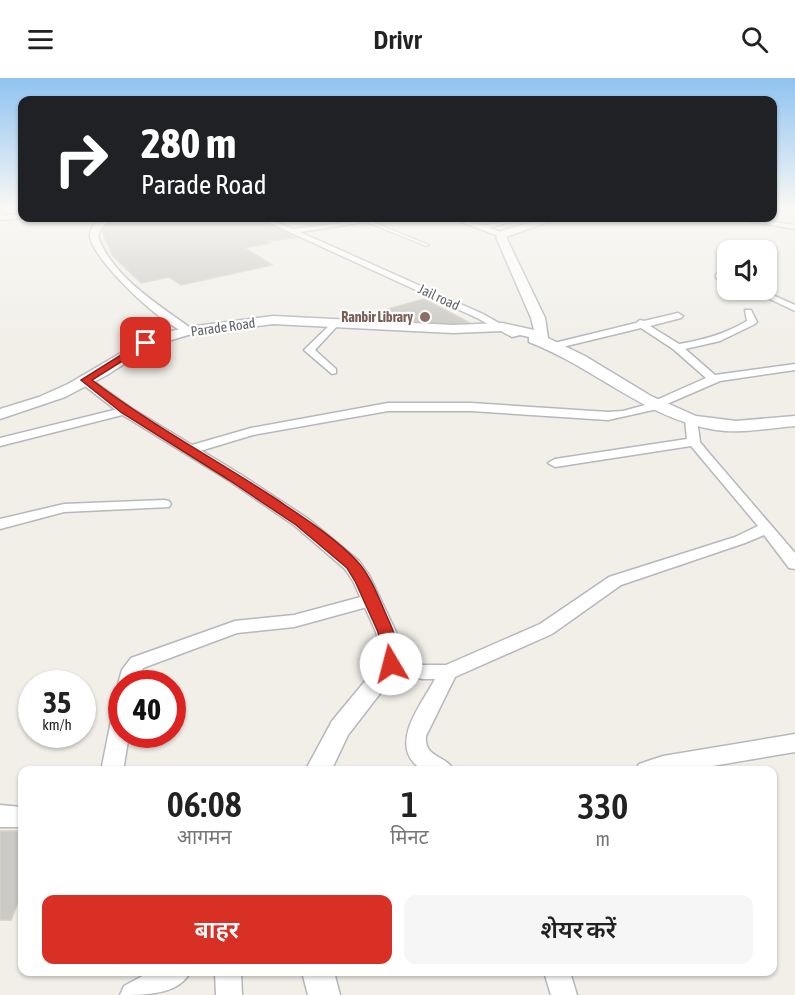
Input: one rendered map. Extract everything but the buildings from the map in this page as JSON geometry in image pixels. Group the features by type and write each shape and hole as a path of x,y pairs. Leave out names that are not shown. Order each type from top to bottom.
{"main road":[{"path":"507,252 548,342"},
{"name":"Parade Road","path":"0,414 40,402 86,380 146,343 188,332 273,320 465,328"},
{"path":"465,328 502,327 525,330 655,403 691,420 717,425 795,421"},
{"path":"465,328 548,342"},
{"path":"655,403 693,416 737,424"}],"street":[{"path":"102,252 115,273 188,332"},
{"name":"Jail road","path":"339,252 515,335"},
{"path":"777,300 795,308"},
{"path":"677,347 713,342 752,321 748,312"},
{"path":"548,342 678,316"},
{"path":"332,371 309,350 334,323"},
{"path":"640,323 677,347 714,380"},
{"path":"190,450 250,432 379,407 471,407 608,416 638,413 655,403 714,380 795,367"},
{"path":"86,380 126,411 234,477 325,541 352,565 372,600 391,648 391,664 340,728 321,766"},
{"path":"0,442 126,411"},
{"path":"691,420 694,442 795,564"},
{"path":"555,463 694,442"},
{"path":"0,524 64,508 164,504"},
{"path":"391,664 422,672 448,672 546,629 615,581 740,540 767,528"},
{"path":"131,670 137,663 235,627 294,621 372,600"},
{"path":"435,766 420,756 414,745 416,736 448,672"},
{"path":"660,766 795,743"},
{"path":"113,766 116,748"},
{"path":"0,816 18,817"},
{"path":"133,995 169,976"},
{"path":"228,976 229,995"},
{"path":"319,976 324,995"},
{"path":"558,976 564,995"}],"place":[{"name":"Ranbir Library","path":"425,317"}],"route":[{"path":"146,343 86,380 126,411 234,477 301,522 352,565 362,580 386,632 391,648 391,664"}]}
